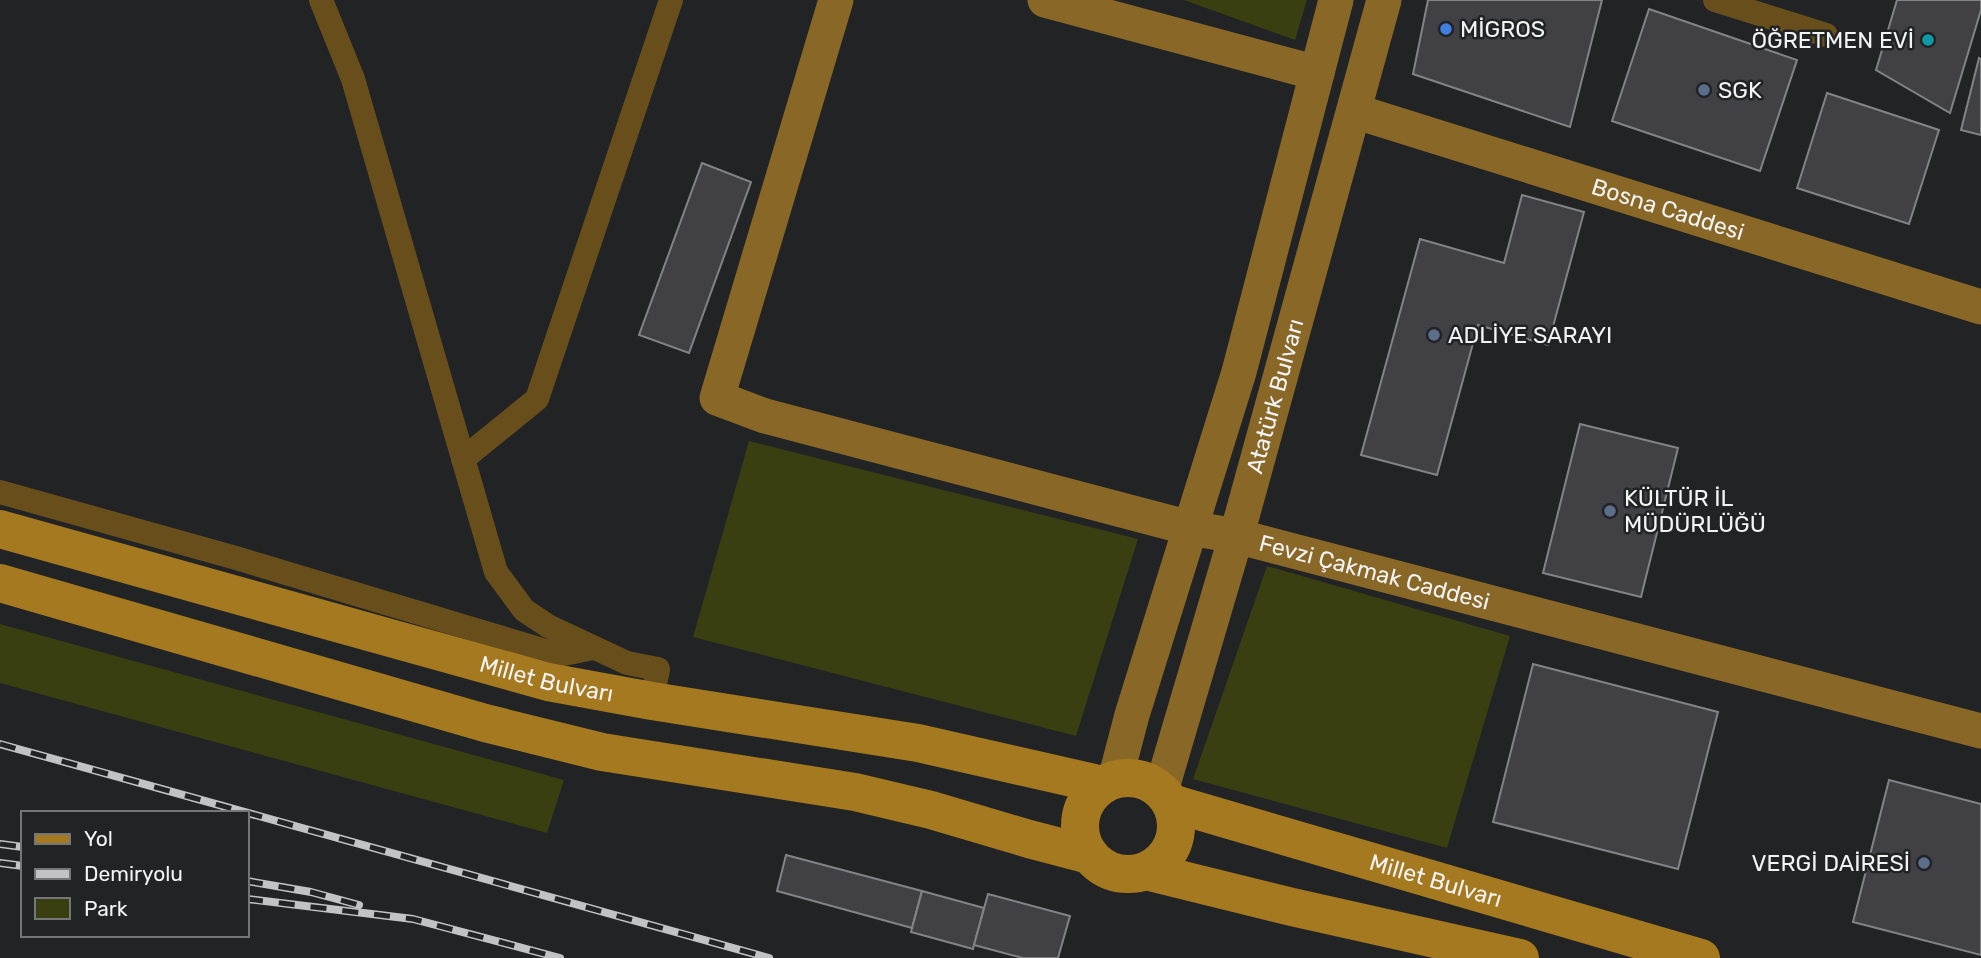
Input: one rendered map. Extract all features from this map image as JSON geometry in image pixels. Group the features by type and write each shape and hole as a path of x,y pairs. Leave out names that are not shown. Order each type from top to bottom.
{"main road":[{"name":"Millet Bulvarı","path":"0,529 548,682 918,743 1109,782 1131,778 1147,782 1166,797 1701,958"},
{"path":"0,583 485,723 602,752 855,792 931,810 1090,855"},
{"path":"1109,782 1090,797 1082,811 1080,826 1082,841 1090,855 1101,866 1115,872 1130,874 1146,871 1159,863 1169,851 1176,836 1176,819 1166,797"},
{"path":"1146,871 1520,958"}],"street":[{"path":"321,0 353,79 496,572 524,610 548,626 627,663 658,670 652,701"},
{"path":"463,459 537,399 671,0"},
{"name":"Fevzi Çakmak Caddesi","path":"836,0 717,398 765,416 1190,528 1237,536 1981,731"},
{"path":"1045,0 1317,73"},
{"path":"1109,782 1239,372 1336,0"},
{"name":"Atatürk Bulvarı","path":"1166,797 1384,0"},
{"path":"1715,0 1826,35"},
{"name":"Bosna Caddesi","path":"1354,111 1981,307"},
{"path":"0,492 236,558 559,654 593,648"}],"green space":[{"path":"1184,0 1307,0 1295,40"},
{"path":"749,441 1138,539 1076,736 693,637"},
{"path":"1267,566 1510,636 1447,848 1193,779"},
{"path":"0,624 564,780 547,833 0,683"}],"building":[{"path":"1428,0 1602,0 1570,127 1413,74"},
{"name":"ÖĞRETMEN EVİ","path":"1897,0 1981,0 1981,10 1950,113 1876,70"},
{"name":"SGK","path":"1649,9 1797,60 1760,171 1612,121"},
{"path":"1979,58 1981,59 1981,135 1961,130"},
{"path":"1827,93 1939,130 1909,224 1797,188"},
{"path":"702,163 751,182 689,353 639,335"},
{"name":"ADLİYE SARAYI","path":"1522,195 1584,212 1548,345 1478,325 1437,475 1361,455 1420,239 1504,263"},
{"name":"KÜLTÜR İL MÜDÜRLÜĞÜ","path":"1580,424 1678,448 1641,597 1543,573"},
{"path":"1533,664 1718,712 1678,869 1493,822"},
{"name":"VERGİ DAİRESİ","path":"1889,780 1981,804 1981,955 1853,922"},
{"path":"786,855 922,891 912,928 777,891"},
{"path":"922,891 984,908 973,949 911,932"},
{"path":"988,894 1070,916 1058,958 1023,958 974,945"}],"railway":[{"path":"0,744 241,811"},
{"path":"248,813 769,958"},
{"path":"0,844 21,847"},
{"path":"0,863 21,866"},
{"path":"248,881 311,892 359,905"},
{"path":"248,899 413,919 560,958"}],"place":[{"name":"MİGROS","path":"1446,29"},
{"name":"ÖĞRETMEN EVİ","path":"1928,40"},
{"name":"SGK","path":"1704,90"},
{"name":"ADLİYE SARAYI","path":"1434,335"},
{"name":"KÜLTÜR İL MÜDÜRLÜĞÜ","path":"1610,511"},
{"name":"VERGİ DAİRESİ","path":"1924,863"}]}
